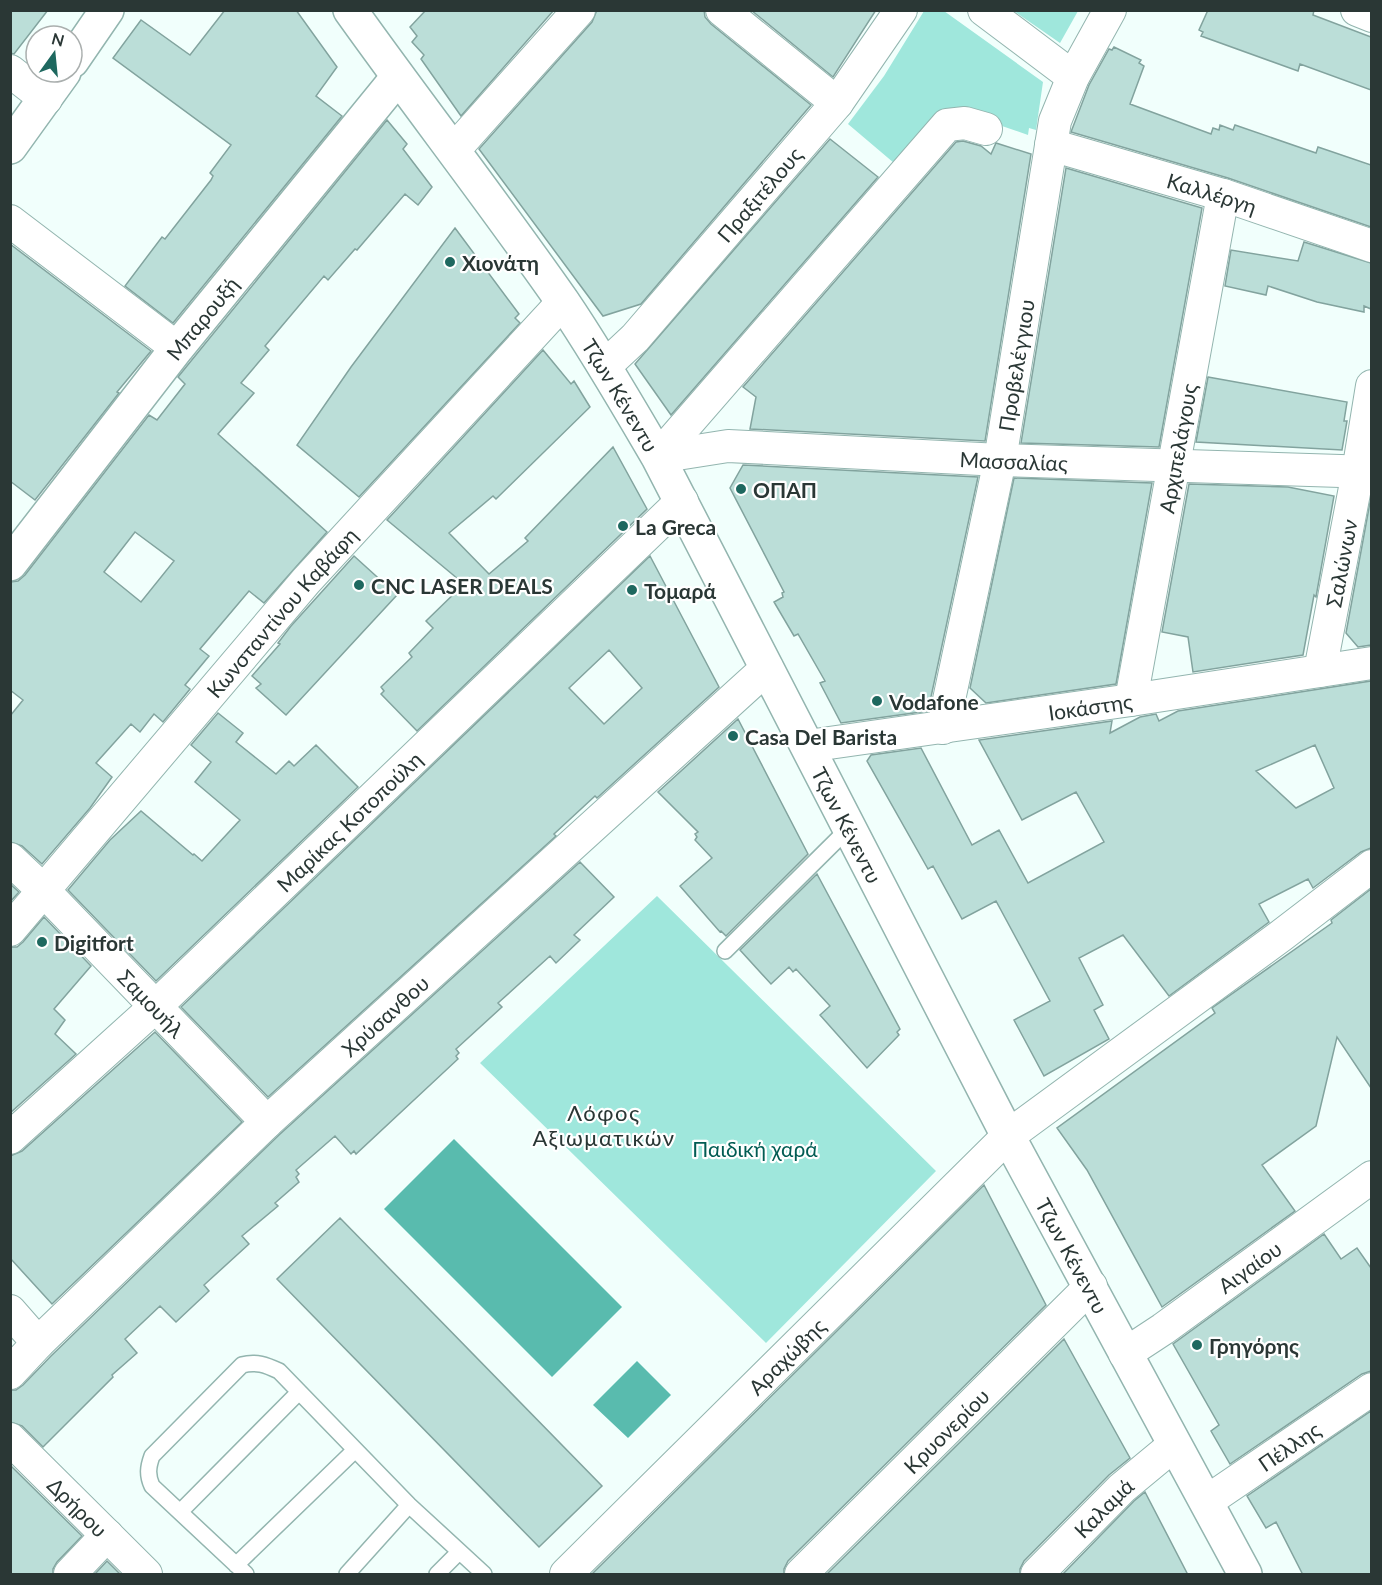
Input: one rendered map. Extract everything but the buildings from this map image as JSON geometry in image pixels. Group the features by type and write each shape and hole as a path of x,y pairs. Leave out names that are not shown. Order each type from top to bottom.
{"street":[{"path":"84,44 107,10"},
{"name":"Τζων Κένεντυ","path":"350,10 563,302 605,366 658,457 1008,1136 1245,1575"},
{"path":"454,150 579,10"},
{"path":"722,10 837,103"},
{"name":"Πραξιτέλους","path":"605,366 635,338 837,103 901,10"},
{"path":"984,10 1072,77"},
{"name":"Προβελέγγιου","path":"942,728 1000,460 1054,121 1072,77 1110,10"},
{"path":"1357,10 1371,16"},
{"path":"10,71 46,99"},
{"name":"Μπαρουξή","path":"10,564 177,348 398,77"},
{"path":"10,147 56,84"},
{"path":"658,457 947,125 965,123 986,129"},
{"name":"Καλλέργη","path":"1051,145 1223,195 1371,246"},
{"name":"Αρχιπελάγους","path":"1131,700 1223,195"},
{"path":"10,221 177,348"},
{"name":"Κωνσταντίνου Καβάφη","path":"10,930 306,581 563,302"},
{"name":"Σαλώνων","path":"1320,671 1365,472 1371,386"},
{"name":"Μασσαλίας","path":"658,457 728,446 1000,460 1365,472"},
{"name":"Μαρίκας Κοτοπούλη","path":"10,1138 156,1006 682,501"},
{"name":"Ιοκάστης","path":"808,746 1371,663"},
{"name":"Χρύσανθου","path":"10,1373 38,1343 267,1122 767,668"},
{"name":"Σαμουήλ","path":"10,859 44,891 267,1122"},
{"name":"Αραχώβης","path":"566,1575 1008,1136 1282,935 1371,866"},
{"name":"Αιγαίου","path":"1125,1354 1163,1329 1371,1177"},
{"name":"Κρυονερίου","path":"801,1575 1091,1286"},
{"path":"10,1311 38,1343"},
{"name":"Πέλλης","path":"1206,1502 1371,1389"},
{"name":"Δρήρου","path":"10,1439 146,1575"},
{"name":"Καλαμά","path":"1037,1575 1122,1488 1174,1445"},
{"path":"70,1575 107,1534"}],"lane":[{"path":"725,951 849,828"},
{"path":"355,1450 241,1570 152,1486 148,1479 148,1468 152,1456 242,1365 252,1362 265,1365 279,1371 409,1505 484,1575"},
{"path":"180,1512 299,1392"},
{"path":"347,1575 409,1505"},
{"path":"437,1575 459,1552"}],"green space":[{"path":"924,11 944,11 1043,82 1036,130 1029,128 1028,135 967,114 894,163 848,124 884,76"},
{"path":"1014,11 1078,11 1060,43"},
{"name":"Παιδική χαρά","path":"657,896 936,1171 766,1343 480,1063"}],"shaded area":[{"path":"454,1139 622,1307 552,1377 384,1209"},
{"path":"637,1361 671,1395 628,1438 593,1405"}],"place":[{"name":"Χιονάτη","path":"450,262"},
{"name":"ΟΠΑΠ","path":"741,489"},
{"name":"La Greca","path":"623,526"},
{"name":"CNC LASER DEALS","path":"359,585"},
{"name":"Τομαρά","path":"632,590"},
{"name":"Vodafone","path":"877,701"},
{"name":"Casa Del Barista","path":"733,736"},
{"name":"Digitfort","path":"42,942"},
{"name":"Γρηγόρης","path":"1197,1345"}],"district":[{"name":"Λόφος Αξιωματικών","path":"604,1124"}]}
